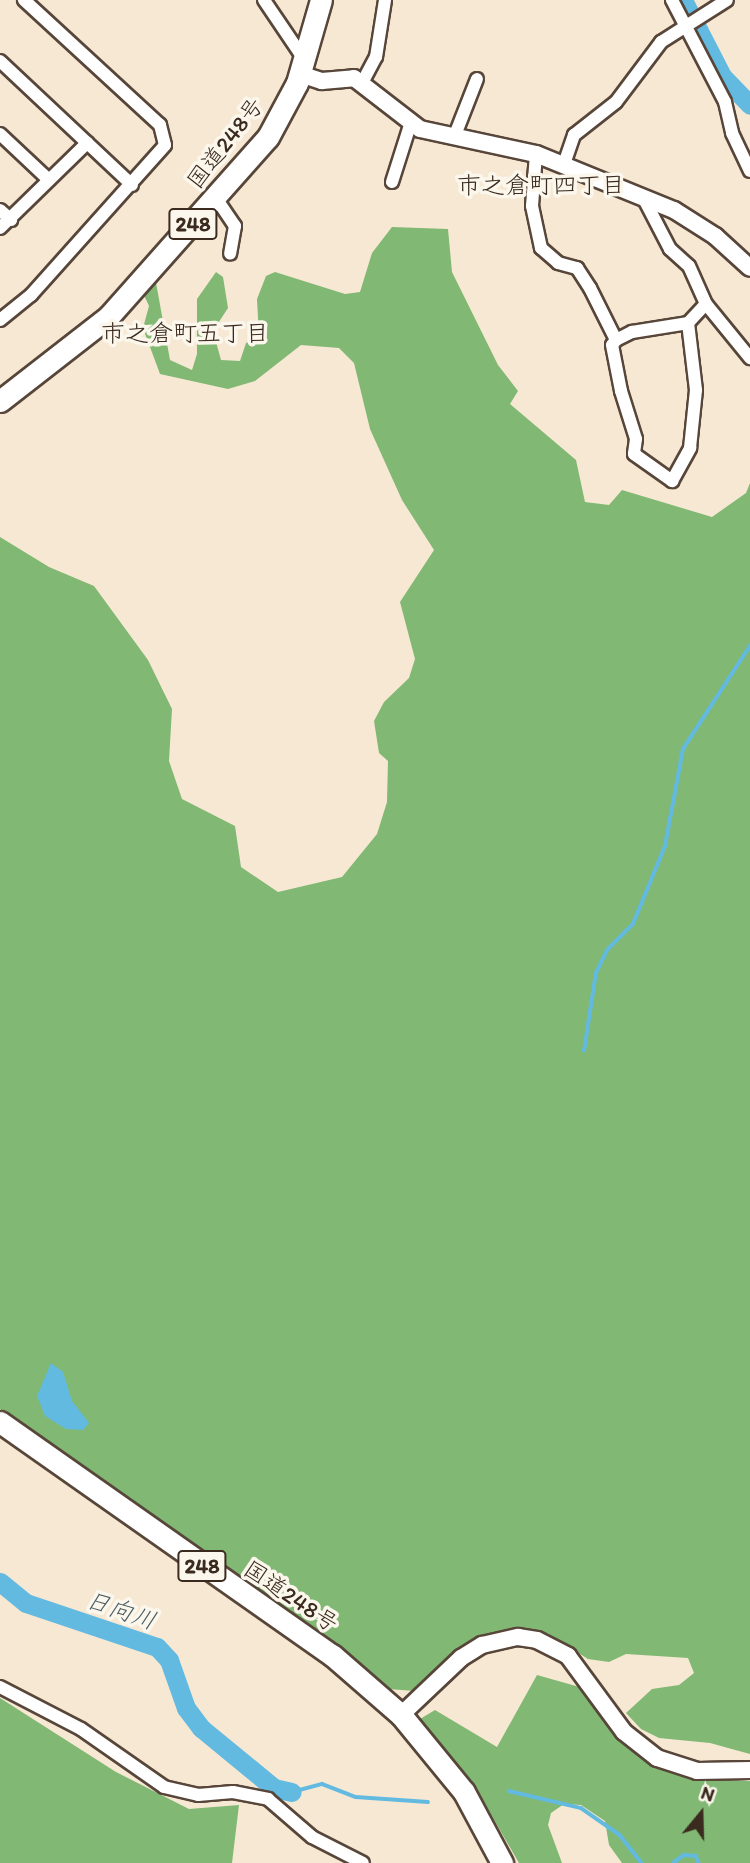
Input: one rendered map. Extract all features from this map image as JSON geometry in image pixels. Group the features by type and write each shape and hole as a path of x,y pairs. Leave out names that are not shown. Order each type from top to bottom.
{"highway":[{"name":"国道248号","path":"0,401 109,316 268,137 302,67 321,0"},
{"name":"国道248号","path":"0,1422 332,1655 401,1715 464,1792 502,1863"}],"main road":[{"path":"302,67 322,81 344,77 362,83 420,129 536,154 674,210 715,236 750,268"},
{"path":"401,1715 461,1658 482,1645 518,1637 537,1640 568,1656 624,1732 657,1758 697,1772 750,1770"}],"street":[{"path":"0,320 31,295 165,145 160,125 24,0"},
{"path":"264,0 302,67"},
{"path":"362,83 376,57 385,0"},
{"path":"672,0 725,102 732,133 750,171"},
{"path":"564,164 574,135 616,102 661,42 683,24 727,0"},
{"path":"0,61 132,185"},
{"path":"454,135 477,79"},
{"path":"393,182 411,122"},
{"path":"0,134 49,180"},
{"path":"0,228 87,143"},
{"path":"536,154 532,206 541,248 558,262 577,268 616,340"},
{"path":"216,198 235,226 230,254"},
{"path":"644,199 670,249 689,266 706,304 750,358"},
{"path":"0,209 10,220"},
{"path":"688,323 696,390 690,448 672,481 634,454 636,439 621,391 612,345 632,332 688,323 706,304"},
{"path":"0,1688 81,1729 164,1787 198,1796 233,1791 268,1799 312,1837 363,1863"}],"green space":[{"path":"392,227 448,229 452,272 498,365 518,391 510,404 576,460 585,502 609,505 622,490 712,517 746,493 750,483 750,1754 710,1743 659,1738 641,1729 626,1713 652,1689 679,1685 694,1673 688,1658 626,1654 609,1662 588,1659 547,1633 492,1633 473,1641 415,1691 388,1689 357,1661 0,1409 0,537 49,567 94,586 148,660 172,709 169,761 182,799 235,826 241,867 278,892 342,877 377,834 387,802 388,761 379,753 374,721 384,702 409,678 415,659 400,602 434,550 402,500 370,429 354,363 339,348 301,345 255,381 228,389 160,374 143,328 149,306 142,291 155,277 170,360 192,370 197,354 197,299 216,272 223,277 228,308 213,331 221,360 240,361 246,343 259,337 257,299 266,276 275,272 345,294 360,292 372,253"},
{"path":"537,1675 583,1688 650,1761 700,1779 750,1781 750,1863 622,1863 609,1845 605,1821 581,1805 564,1804 551,1813 548,1825 562,1863 519,1863 485,1804 420,1719 435,1710 497,1747"},
{"path":"0,1698 116,1772 189,1809 239,1805 232,1863 0,1863"}],"water":[{"path":"51,1363 63,1372 72,1401 89,1423 83,1430 66,1429 45,1416 37,1396"}],"waterway":[{"path":"683,0 722,76 750,105"},
{"path":"584,1051 596,973 607,950 633,924 665,846 683,749 750,646"},
{"name":"日向川","path":"0,1582 26,1603 157,1647 169,1660 186,1708 201,1728 274,1788 292,1792"},
{"path":"292,1792 322,1784 356,1797 428,1802"},
{"path":"509,1791 581,1808 620,1835 642,1863"},
{"path":"673,1863 684,1855 696,1856 699,1863"}],"district":[{"name":"市之倉町四丁目","path":"541,185"},
{"name":"市之倉町五丁目","path":"185,333"}]}
